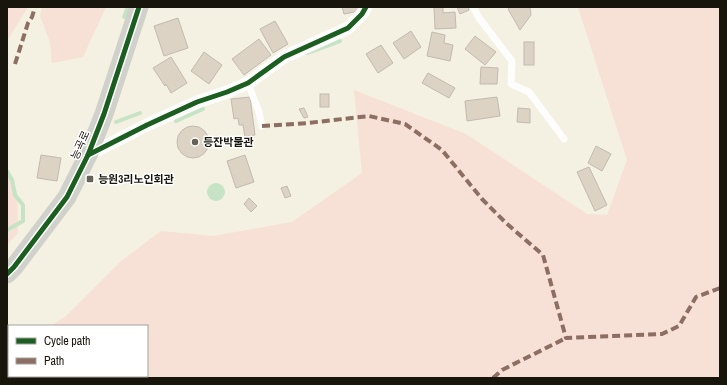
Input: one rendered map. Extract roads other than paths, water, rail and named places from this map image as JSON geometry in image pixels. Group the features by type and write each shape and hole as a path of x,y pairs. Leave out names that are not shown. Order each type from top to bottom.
{"street":[{"name":"능곡로","path":"7,274 14,267 67,197 88,155 104,114 139,7"},
{"path":"88,155 197,102 248,83 284,57 348,28 362,14 366,7"}],"lane":[{"path":"473,7 479,18 512,61 511,84 529,92 564,139"},
{"path":"248,83 259,112 262,126"}],"waterway":[{"path":"124,17 128,7"},
{"path":"307,53 340,41"},
{"path":"176,121 203,109"},
{"path":"116,122 140,113"},
{"path":"7,171 12,180 15,195 23,205 23,221 7,230"}],"place":[{"name":"등잔박물관","path":"195,142"},
{"name":"능원3리노인회관","path":"90,179"}]}
